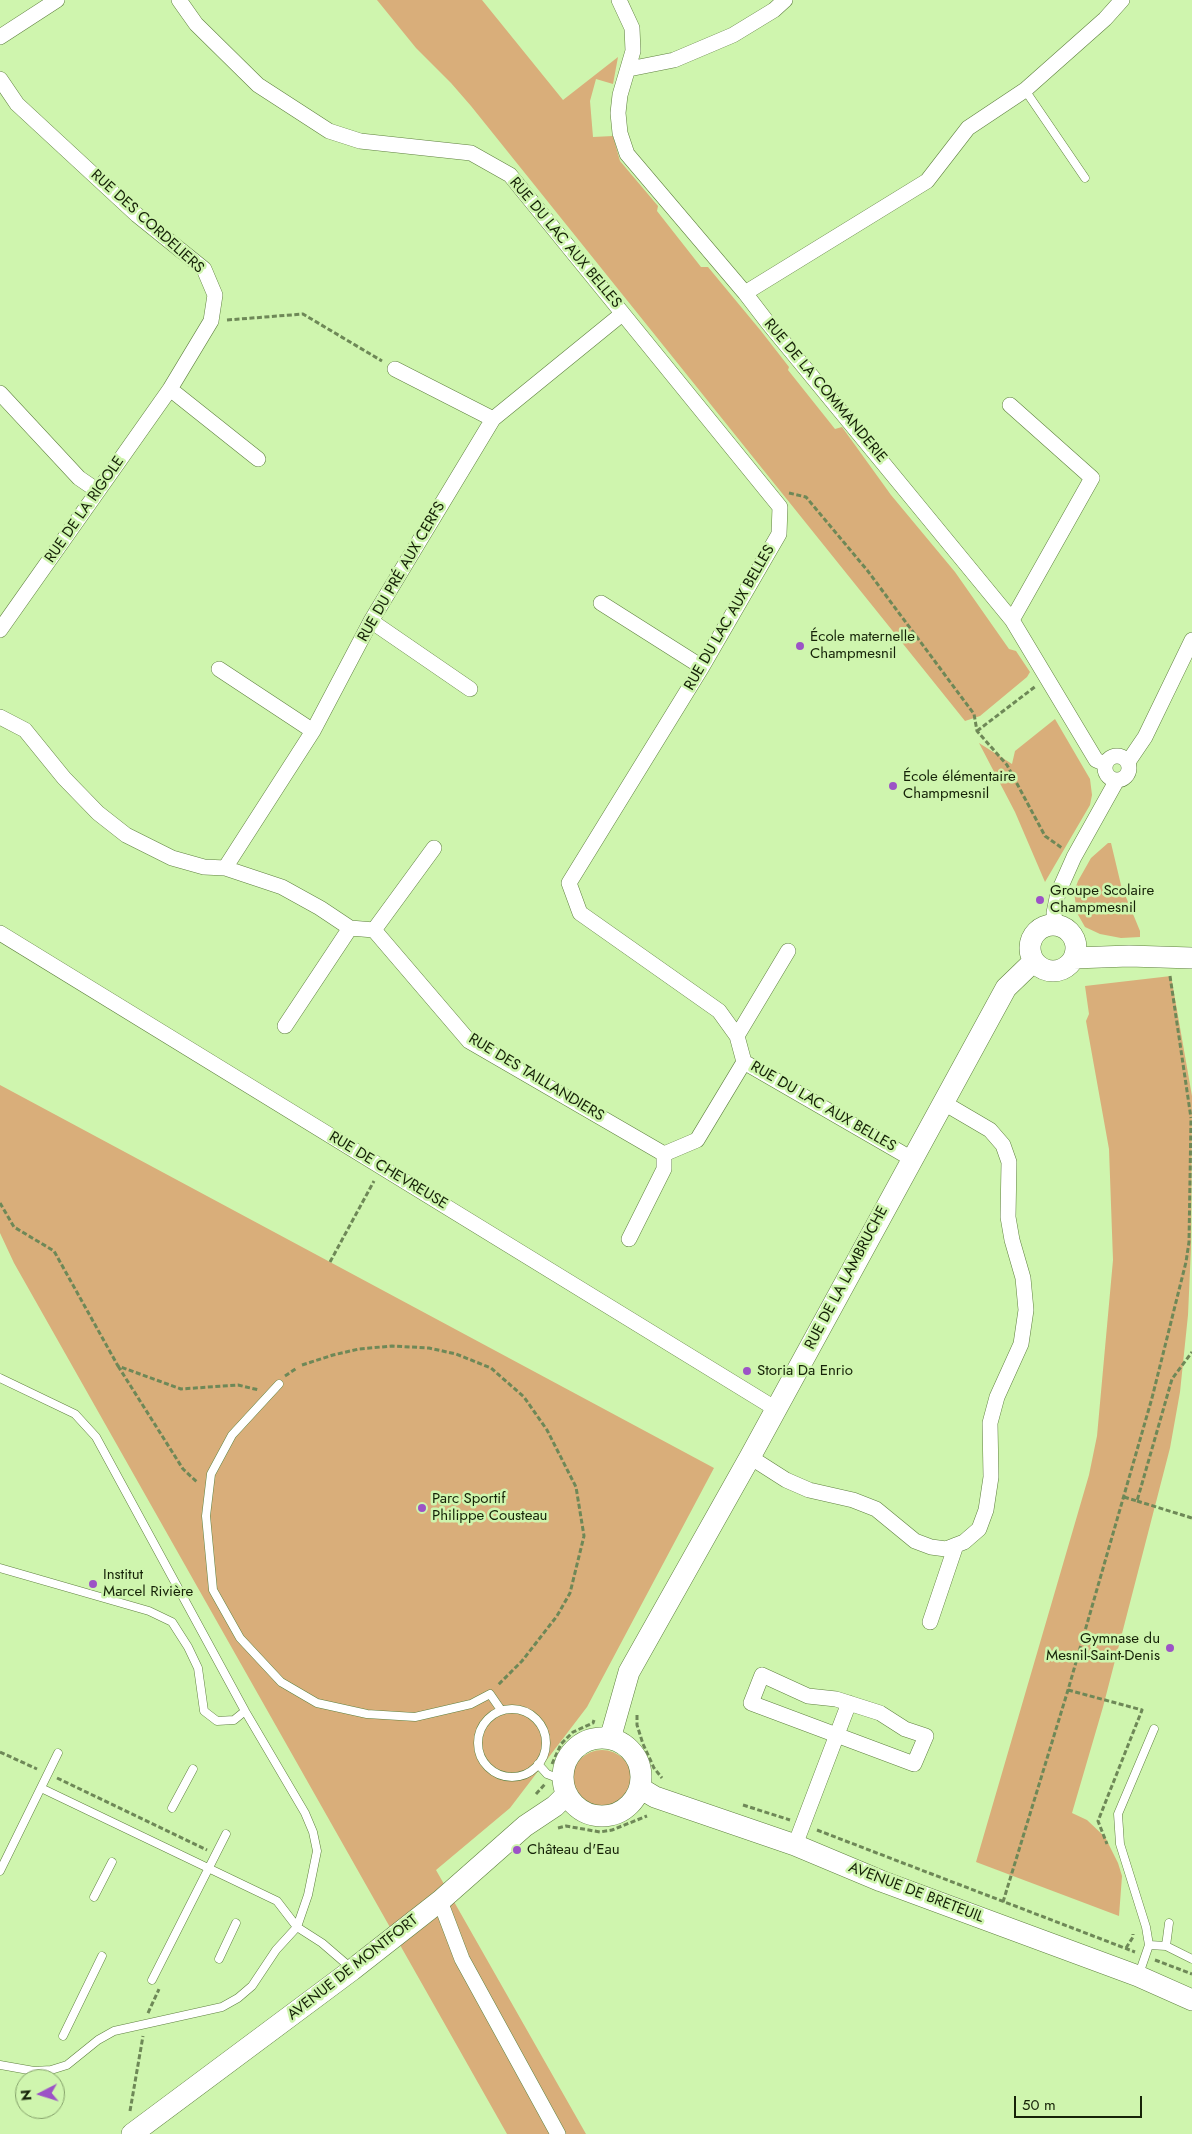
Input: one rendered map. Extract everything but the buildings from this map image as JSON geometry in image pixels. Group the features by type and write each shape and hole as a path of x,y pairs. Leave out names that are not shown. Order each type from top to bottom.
{"street":[{"path":"0,37 57,0"},
{"name":"RUE DU LAC AUX BELLES","path":"179,0 196,24 258,85 329,131 360,141 471,153 510,175 780,507 779,534 702,667 569,883 580,913 719,1011 737,1036 744,1062 912,1158"},
{"name":"RUE DE LA COMMANDERIE","path":"619,0 632,28 633,51 620,95 618,113 620,133 627,154 745,293 1012,620 1096,760 1105,764"},
{"path":"629,69 674,60 733,35 774,10 785,0"},
{"path":"745,293 927,181 968,128 1025,90 1105,19 1122,0"},
{"name":"RUE DES CORDELIERS","path":"0,79 18,104 137,215 204,269 216,295 211,321 170,389"},
{"name":"RUE DU PRÉ AUX CERFS","path":"225,868 313,731 372,621 493,419 622,314"},
{"path":"395,369 493,419"},
{"path":"170,389 258,459"},
{"name":"RUE DE LA RIGOLE","path":"0,630 170,389"},
{"path":"0,393 79,478 98,491"},
{"path":"1010,404 1092,478 1012,620"},
{"path":"601,603 702,667"},
{"path":"372,621 470,689"},
{"path":"1128,762 1145,737 1192,640"},
{"path":"219,669 313,731"},
{"path":"0,717 25,730 64,778 98,813 126,835 172,858 204,867 225,868 282,887 320,908 350,928 374,930 434,848"},
{"path":"1118,755 1126,758 1128,762 1130,766 1128,774 1123,779 1117,780 1107,775 1105,764 1110,758 1118,755"},
{"path":"1055,924 1054,913 1058,893 1074,858 1117,780"},
{"path":"1055,924 1068,930 1076,943 1074,958 1063,969 1047,970 1034,961 1030,947 1035,933 1048,925 1055,924"},
{"path":"285,1026 350,928"},
{"name":"RUE DES TAILLANDIERS","path":"374,930 469,1041 664,1154"},
{"name":"RUE DE CHEVREUSE","path":"0,933 776,1409"},
{"path":"737,1036 788,951"},
{"path":"1074,958 1192,958"},
{"name":"RUE DE LA LAMBRUCHE","path":"610,1739 629,1672 750,1458 1006,988 1034,961"},
{"path":"628,1239 664,1169 664,1154 697,1140 744,1062"},
{"path":"750,1458 786,1480 809,1490 852,1500 876,1510 915,1541 931,1547 946,1549 964,1542 978,1529 986,1510 991,1477 990,1423 997,1397 1021,1344 1026,1310 1023,1278 1012,1240 1008,1217 1009,1162 1003,1144 990,1130 944,1103"},
{"path":"930,1622 956,1545"},
{"path":"762,1674 808,1696 836,1699 880,1713 905,1729 926,1736 914,1764 837,1737 750,1703 762,1674"},
{"path":"795,1845 849,1703"},
{"path":"598,1738 610,1739 622,1743 635,1757 642,1775 640,1788 634,1800 625,1810 612,1816 599,1817 586,1813 575,1805 565,1787 564,1769 568,1758 576,1748 598,1738"},
{"name":"AVENUE DE MONTFORT","path":"132,2134 352,1970 440,1900 525,1826 555,1806 565,1787"},
{"name":"AVENUE DE BRETEUIL","path":"640,1788 655,1798 795,1845 881,1881 1138,1976 1192,2000"},
{"path":"440,1900 462,1959 558,2134"}],"lane":[{"path":"1025,90 1086,178"},
{"path":"0,1378 75,1414 96,1437 245,1712 305,1813 313,1832 317,1851 308,1895 297,1927 276,1950 252,1986 238,1998 222,2007 114,2031 98,2040 67,2065 51,2070 34,2071 0,2064"},
{"path":"279,1384 232,1435 210,1474 206,1516 213,1590 240,1638 282,1682 317,1703 377,1714 414,1717 470,1704 490,1694 501,1710"},
{"path":"0,1568 149,1611 172,1622 188,1647 198,1668 204,1711 217,1721 234,1720 245,1712"},
{"path":"512,1708 523,1710 540,1723 546,1744 544,1755 530,1772 519,1776 507,1777 491,1770 480,1757 477,1746 478,1734 483,1724 491,1715 501,1710 512,1708"},
{"path":"1138,1976 1147,1957 1149,1945 1146,1927 1120,1844 1118,1814 1154,1729"},
{"path":"0,1871 58,1753"},
{"path":"538,1764 547,1774 565,1787"},
{"path":"172,1808 193,1769"},
{"path":"41,1788 277,1901 297,1927 322,1943 352,1970"},
{"path":"152,1980 226,1834"},
{"path":"94,1897 112,1862"},
{"path":"219,1959 236,1923"},
{"path":"1166,1946 1170,1923"},
{"path":"1149,1945 1166,1946 1192,1959"},
{"path":"63,2036 102,1956"}],"path":[{"path":"211,321 303,314 395,369"},
{"path":"780,507 788,493 806,497 867,570 974,714 977,731 1007,765 1045,836 1074,858"},
{"path":"977,731 1048,678"},
{"path":"1167,958 1192,1126"},
{"path":"1003,1902 1068,1690 1124,1497 1152,1398 1186,1262 1189,1242 1191,1118"},
{"path":"330,1262 382,1167"},
{"path":"0,1202 14,1228 54,1251 118,1366 183,1469 208,1493"},
{"path":"302,1365 359,1349 392,1346 428,1348 456,1354 491,1368 524,1397 547,1430 576,1487 584,1536 570,1593 557,1616 522,1661 490,1694"},
{"path":"1137,1501 1172,1379 1192,1352"},
{"path":"118,1366 182,1389 238,1385 271,1392"},
{"path":"1124,1497 1192,1518"},
{"path":"1068,1690 1142,1710"},
{"path":"0,1752 48,1773 216,1854"},
{"path":"738,1803 803,1825 1192,1974"},
{"path":"566,1826 600,1832 612,1830 647,1816"},
{"path":"130,2113 148,2011 161,1985"}],"shaded area":[{"path":"377,0 482,0 563,100 618,57 613,84 596,79 590,101 593,137 613,136 620,161 658,206 657,211 701,267 708,267 761,331 789,367 788,370 835,429 842,427 891,495 955,572 1009,649 1016,651 1030,672 1027,677 980,716 965,721 471,106 416,48"},
{"path":"1055,719 1090,779 1092,795 1090,805 1045,882 1015,812 979,743 1012,764 1015,751"},
{"path":"1108,843 1111,843 1121,885 1140,931 1140,937 1121,938 1100,934 1085,927 1077,913 1074,892 1078,881 1091,858"},
{"path":"1171,976 1192,1096 1191,1248 1188,1315 1180,1392 1170,1448 1103,1707 1072,1813 1087,1820 1105,1837 1118,1863 1122,1876 1119,1916 976,1862 1089,1475 1097,1436 1113,1260 1109,1149 1086,1021 1089,1014 1085,986"},
{"name":"Parc Sportif Philippe Cousteau","path":"0,1085 714,1468 587,1707 510,1808 436,1870 586,2134 507,2134 14,1263 0,1233"},
{"path":"602,1750 619,1755 627,1763 632,1780 627,1797 619,1805 602,1810 585,1805 577,1797 572,1780 577,1763 585,1755"}],"place":[{"name":"École maternelle Champmesnil","path":"800,646"},
{"name":"École élémentaire Champmesnil","path":"893,786"},
{"name":"Groupe Scolaire Champmesnil","path":"1040,900"},
{"name":"Storia Da Enrio","path":"747,1371"},
{"name":"Parc Sportif Philippe Cousteau","path":"422,1508"},
{"name":"Institut Marcel Rivière","path":"93,1584"},
{"name":"Gymnase du Mesnil-Saint-Denis","path":"1170,1648"},
{"name":"Château d'Eau","path":"517,1850"}]}
